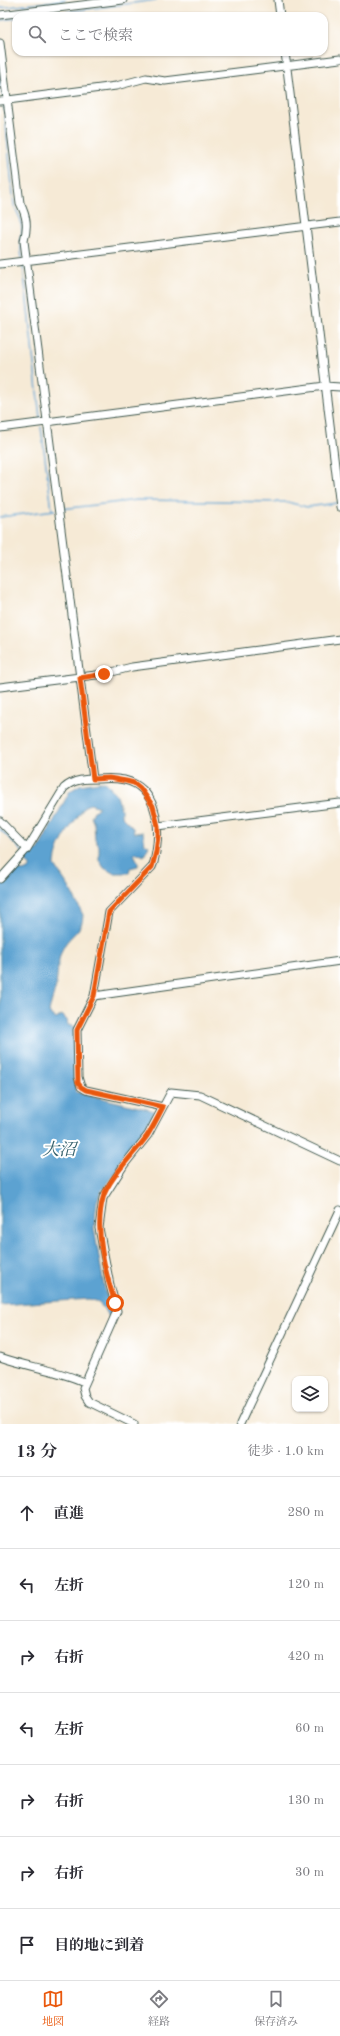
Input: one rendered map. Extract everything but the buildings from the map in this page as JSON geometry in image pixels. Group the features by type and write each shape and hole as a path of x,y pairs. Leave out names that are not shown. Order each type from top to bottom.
{"street":[{"path":"31,12 123,0"},
{"path":"278,0 280,12"},
{"path":"0,16 12,14"},
{"path":"0,43 4,101 20,203 27,216 28,226 24,242 93,779"},
{"path":"285,56 304,226 340,502"},
{"path":"4,101 116,86 146,78 165,81 340,59"},
{"path":"0,264 340,222"},
{"path":"0,428 325,386 340,387"},
{"path":"0,688 80,678 132,667 340,639"},
{"path":"0,878 25,852 64,788 76,781 109,778 134,783 140,788 153,806 158,826 156,852 152,867 109,912 94,996 77,1030 78,1077 81,1087 163,1107"},
{"path":"158,826 340,803"},
{"path":"0,821 25,852"},
{"path":"94,996 340,961"},
{"path":"134,1424 89,1402 85,1396 81,1380 116,1317 117,1311 110,1285 99,1228 103,1198 124,1165 148,1135 171,1092 174,1091 200,1095 340,1161"},
{"path":"240,1424 340,1210"},
{"path":"0,1357 22,1365 81,1380"}],"water":[{"name":"大沼","path":"105,782 110,786 117,796 121,809 121,816 133,828 134,833 143,832 145,844 149,846 144,856 137,853 134,854 138,862 138,866 130,868 129,873 113,873 104,868 99,860 99,846 95,840 94,824 91,817 94,811 99,807 90,804 85,806 66,834 58,850 55,866 69,887 83,915 79,929 64,946 60,955 56,986 49,1013 56,1019 62,1015 67,1020 68,1025 76,1027 76,1092 155,1111 142,1135 102,1190 97,1201 94,1228 105,1291 112,1310 112,1314 108,1317 101,1305 89,1299 0,1305 0,884 6,879 10,878 10,874 15,869 23,871 30,868 30,865 23,860 34,850 38,850 70,791 80,785"}],"waterway":[{"path":"0,8 65,0"},
{"path":"65,12 156,0"},
{"path":"1,20 12,19"},
{"path":"0,75 3,97"},
{"path":"4,105 14,205 21,220 22,232 20,239 22,259"},
{"path":"23,265 40,418"},
{"path":"41,427 52,510"},
{"path":"61,509 137,500 287,502 307,507 337,503"},
{"path":"0,517 55,510"},
{"path":"0,829 23,852"}],"route":[{"path":"104,674 80,678 93,779 109,778 126,781 134,783 140,788 153,806 158,826 158,836 152,867 113,906 107,917 94,996 77,1030 78,1083 86,1090 163,1107 148,1135 124,1165 103,1198 99,1228 115,1303"}]}
